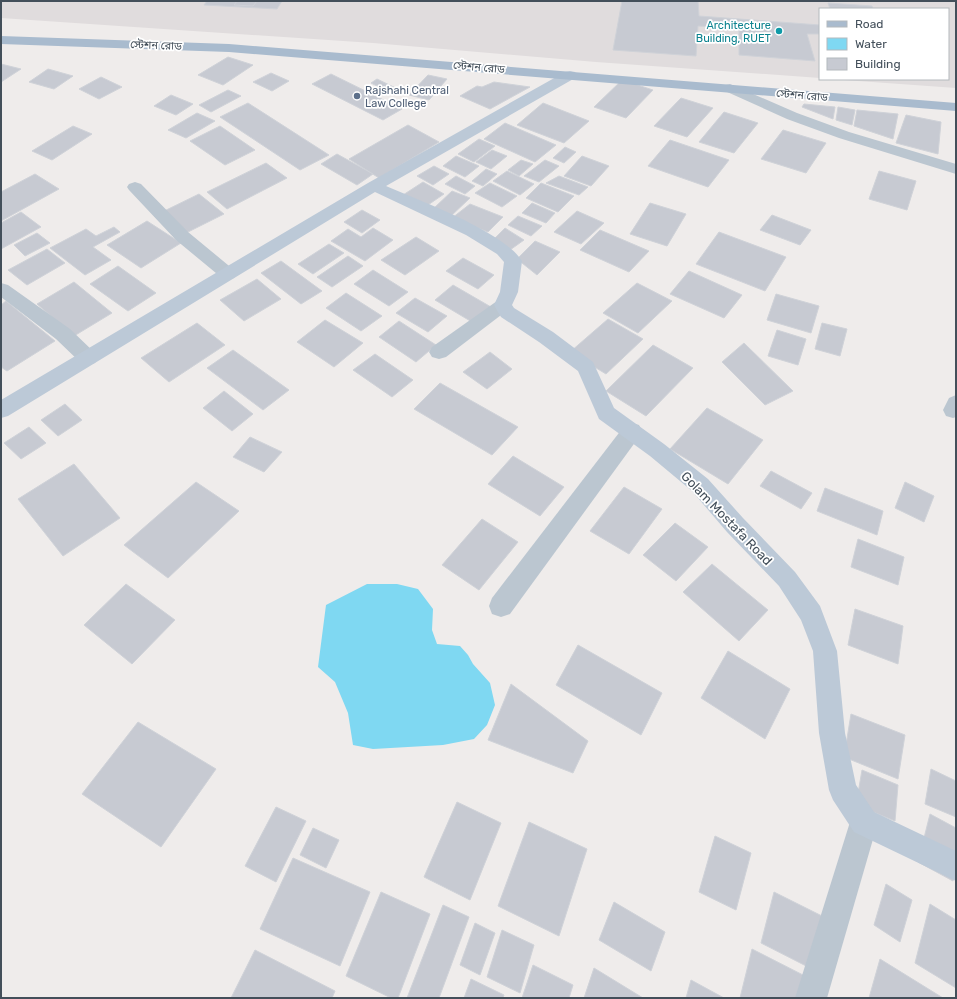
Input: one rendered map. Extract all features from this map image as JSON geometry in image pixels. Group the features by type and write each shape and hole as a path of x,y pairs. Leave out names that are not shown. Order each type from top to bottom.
{"main road":[{"name":"স্টেশন রোড","path":"1,30 214,35 520,59"},
{"name":"স্টেশন রোড","path":"1,40 229,48 571,67 730,88 956,108"}],"street":[{"path":"1,410 571,67"},
{"path":"730,88 792,116 837,132 956,168"},
{"path":"374,186 472,231 503,250 513,261 510,292 503,305 439,352"},
{"path":"135,187 182,236 228,274"},
{"path":"2,289 64,334 88,358"},
{"name":"Golam Mostafa Road","path":"503,305 507,312 546,337 586,367 606,413 632,431 700,485 740,530 788,579 811,614 825,651 832,733 843,790 864,822"},
{"path":"501,606 632,431"},
{"path":"811,998 864,822 956,866"}],"shaded area":[{"path":"1,1 956,1 956,88 844,80 949,80 949,8 819,8 819,78 596,62 373,43 1,18"}],"water":[{"path":"367,584 397,584 418,589 433,609 432,630 437,644 460,646 468,655 473,664 490,683 495,705 487,725 474,739 443,745 373,749 353,745 348,713 335,682 318,667 326,605"}],"building":[{"path":"207,1 282,1 277,9 204,5"},
{"path":"237,1 257,1 253,6 234,5"},
{"name":"Architecture Building, RUET","path":"622,1 698,1 699,16 819,25 819,34 807,34 815,61 739,55 739,28 698,26 696,56 613,50"},
{"path":"828,3 872,6 873,8 830,8"},
{"path":"228,57 253,65 223,85 198,75"},
{"path":"1,64 21,69 1,82"},
{"path":"48,69 73,76 54,89 29,82"},
{"path":"271,73 289,81 272,91 253,82"},
{"name":"Rajshahi Central Law College","path":"331,74 402,109 383,120 312,84"},
{"path":"428,75 447,79 429,100 409,95"},
{"path":"101,77 122,87 99,99 79,89"},
{"path":"377,79 402,91 395,95 371,83"},
{"path":"622,80 653,90 626,118 594,107"},
{"path":"494,82 530,87 490,109 460,96 477,86 482,87"},
{"path":"228,90 241,96 211,112 199,105"},
{"path":"171,95 193,104 176,115 154,106"},
{"path":"681,98 713,108 687,137 654,126"},
{"path":"248,103 329,155 300,170 220,117"},
{"path":"543,103 589,121 564,143 517,125"},
{"path":"804,104 835,107 833,119 802,107"},
{"path":"838,107 855,110 852,125 836,120"},
{"path":"857,110 898,114 893,139 854,126"},
{"path":"724,112 758,123 734,153 699,142"},
{"path":"197,113 215,121 186,138 168,130"},
{"path":"906,115 941,122 938,154 896,143"},
{"path":"505,123 556,145 535,162 484,139"},
{"path":"408,125 439,142 379,178 349,159"},
{"path":"73,126 92,134 52,160 32,151"},
{"path":"220,126 255,150 225,165 190,141"},
{"path":"783,130 826,143 806,173 761,159"},
{"path":"479,139 495,146 474,162 458,154"},
{"path":"670,140 729,160 708,187 648,166"},
{"path":"565,147 576,152 564,163 553,158"},
{"path":"492,150 507,156 491,169 476,162"},
{"path":"337,154 373,174 357,185 321,164"},
{"path":"456,156 479,166 465,177 443,166"},
{"path":"582,156 609,166 591,186 564,176"},
{"path":"521,160 533,164 519,176 508,170"},
{"path":"545,160 559,166 539,182 524,176"},
{"path":"266,163 287,178 227,209 207,192"},
{"path":"434,166 449,174 433,185 417,176"},
{"path":"486,169 497,174 483,186 472,181"},
{"path":"507,171 534,184 520,195 493,181"},
{"path":"879,171 916,181 907,210 869,199"},
{"path":"35,174 59,189 1,221 1,192"},
{"path":"456,176 475,186 465,194 445,184"},
{"path":"559,176 588,187 579,195 546,183"},
{"path":"423,182 444,194 425,207 403,195"},
{"path":"490,183 517,196 502,207 475,193"},
{"path":"541,183 574,196 558,212 526,198"},
{"path":"452,191 470,198 451,216 433,209"},
{"path":"199,194 224,214 178,237 154,216"},
{"path":"532,203 555,213 546,223 522,213"},
{"path":"650,203 686,214 667,246 630,234"},
{"path":"470,204 503,217 488,232 452,218"},
{"path":"362,210 380,220 362,233 344,222"},
{"path":"577,211 604,223 581,244 554,232"},
{"path":"21,212 41,227 1,249 1,223"},
{"path":"772,215 811,230 800,245 760,230"},
{"path":"518,216 542,226 531,236 508,225"},
{"path":"147,221 181,243 141,268 107,245"},
{"path":"114,227 120,232 93,247 111,260 85,275 50,248 86,229 96,236"},
{"path":"373,228 393,240 365,261 331,241 348,229 361,237"},
{"path":"505,228 524,240 510,250 494,239"},
{"path":"600,230 649,251 629,272 580,250"},
{"path":"719,232 786,257 765,291 696,264"},
{"path":"37,233 50,243 25,256 14,245"},
{"path":"416,237 439,251 405,275 381,260"},
{"path":"535,241 560,252 537,275 517,259"},
{"path":"329,244 344,253 313,274 298,264"},
{"path":"47,249 65,263 27,285 8,270"},
{"path":"348,256 363,266 332,287 317,277"},
{"path":"463,258 494,275 478,289 446,271"},
{"path":"281,261 322,291 301,304 261,273"},
{"path":"118,266 156,293 128,311 90,284"},
{"path":"373,270 408,292 389,306 354,284"},
{"path":"689,271 742,295 724,318 670,294"},
{"path":"257,279 281,299 244,321 220,300"},
{"path":"74,282 112,313 74,336 37,304"},
{"path":"637,283 672,301 638,333 603,313"},
{"path":"453,285 491,307 472,322 435,300"},
{"path":"346,293 382,316 361,331 326,308"},
{"path":"776,294 819,306 811,333 767,320"},
{"path":"415,298 447,316 428,332 396,313"},
{"path":"6,301 55,341 7,371 1,367 1,305"},
{"path":"608,319 643,339 606,374 570,352"},
{"path":"325,320 363,343 334,367 297,342"},
{"path":"399,321 436,345 416,362 379,337"},
{"path":"197,323 225,345 169,382 141,358"},
{"path":"822,323 847,329 840,356 815,349"},
{"path":"777,330 806,339 798,365 768,356"},
{"path":"744,343 793,391 765,405 722,362"},
{"path":"653,345 693,368 646,416 606,391"},
{"path":"233,350 289,390 263,410 207,368"},
{"path":"490,352 512,369 487,389 463,372"},
{"path":"375,354 413,380 392,397 353,370"},
{"path":"440,383 518,427 492,455 414,409"},
{"path":"224,391 253,414 232,431 203,408"},
{"path":"65,404 82,420 58,436 41,420"},
{"path":"707,408 763,440 728,484 670,449"},
{"path":"29,427 46,443 21,459 4,443"},
{"path":"250,437 282,452 264,472 233,457"},
{"path":"513,456 564,487 540,516 488,484"},
{"path":"74,464 120,518 63,556 18,499"},
{"path":"771,471 812,493 801,509 760,486"},
{"path":"196,482 239,511 168,578 124,545"},
{"path":"905,482 934,496 924,522 895,508"},
{"path":"624,487 662,509 629,554 590,531"},
{"path":"825,488 883,511 877,535 817,511"},
{"path":"482,519 518,542 479,590 442,565"},
{"path":"675,523 708,547 676,581 643,555"},
{"path":"858,539 904,557 898,585 851,567"},
{"path":"712,564 768,610 739,641 683,592"},
{"path":"126,584 175,620 132,664 84,625"},
{"path":"855,609 903,626 898,664 848,645"},
{"path":"578,645 662,693 641,735 556,685"},
{"path":"728,651 790,689 765,739 701,698"},
{"path":"511,684 588,741 573,773 488,740"},
{"path":"851,714 905,735 898,779 844,757"},
{"path":"138,722 216,769 161,847 82,794"},
{"path":"931,769 956,781 956,817 925,804"},
{"path":"862,770 898,785 895,821 856,805"},
{"path":"457,802 501,823 470,900 424,877"},
{"path":"276,807 306,821 276,882 245,866"},
{"path":"930,814 956,828 956,867 953,881 918,862"},
{"path":"529,822 587,849 559,936 498,906"},
{"path":"313,828 339,840 326,868 300,855"},
{"path":"715,836 751,853 736,910 699,892"},
{"path":"293,858 370,892 340,966 260,929"},
{"path":"886,884 912,900 900,942 874,925"},
{"path":"381,892 430,914 398,998 391,998 346,976"},
{"path":"774,892 824,917 812,969 761,943"},
{"path":"614,902 665,932 651,971 599,940"},
{"path":"930,904 956,920 956,988 915,963"},
{"path":"443,905 469,917 439,998 407,998"},
{"path":"475,923 495,933 480,975 460,965"},
{"path":"502,930 534,945 520,993 487,977"},
{"path":"752,949 803,975 798,998 740,998"},
{"path":"255,950 335,991 332,998 231,998"},
{"path":"880,959 943,998 869,998"},
{"path":"533,965 573,985 569,998 522,998"},
{"path":"594,968 643,998 584,998"},
{"path":"471,979 504,995 503,998 464,998"},
{"path":"691,980 724,998 686,998"}],"place":[{"name":"Architecture Building, RUET","path":"779,31"},
{"name":"Rajshahi Central Law College","path":"357,96"}]}
